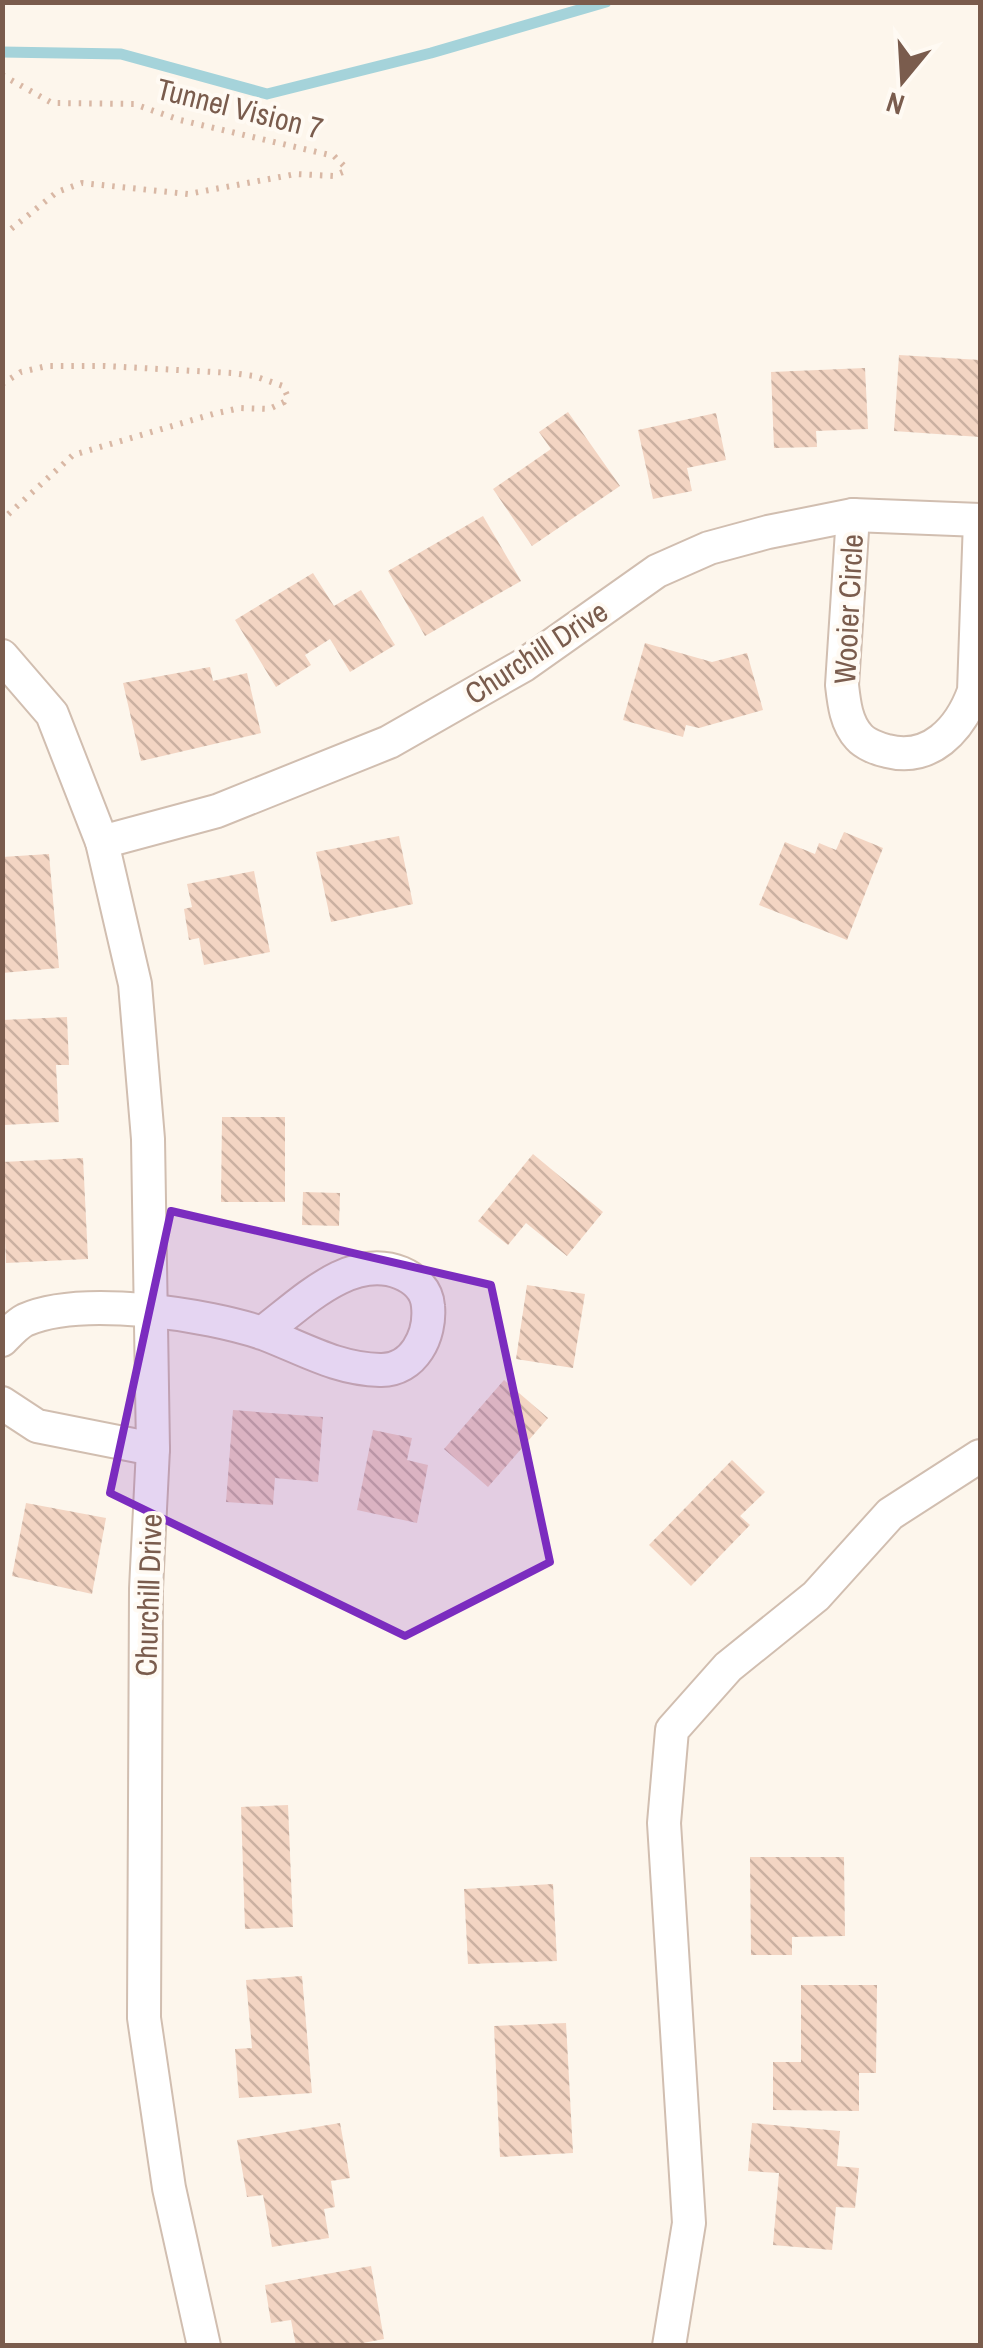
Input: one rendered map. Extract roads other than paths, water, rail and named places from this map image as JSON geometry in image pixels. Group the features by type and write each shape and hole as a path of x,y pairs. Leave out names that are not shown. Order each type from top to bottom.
{"street":[{"name":"Churchill Drive","path":"102,842 217,811 390,742 524,665 657,571 692,556 768,532 853,515 980,520"},
{"name":"Wooier Circle","path":"853,515 842,685 846,713 860,738 880,750 904,755 931,748 953,731 974,691 980,520"},
{"name":"Churchill Drive","path":"2,656 52,714 102,842 134,984 148,1139 153,1449 146,1589 144,2018 169,2188 204,2346"},
{"path":"2,1340 22,1320 58,1311 151,1309 262,1333 333,1364 385,1371 415,1356 428,1329 428,1301 415,1279 388,1268 354,1271 318,1291 262,1333"},
{"path":"2,1402 36,1426 153,1449"},
{"path":"669,2346 689,2223 664,1824 672,1730 728,1667 816,1596 890,1514 980,1456"}],"waterway":[{"path":"2,52 121,54 267,94 431,53 606,2"}]}
